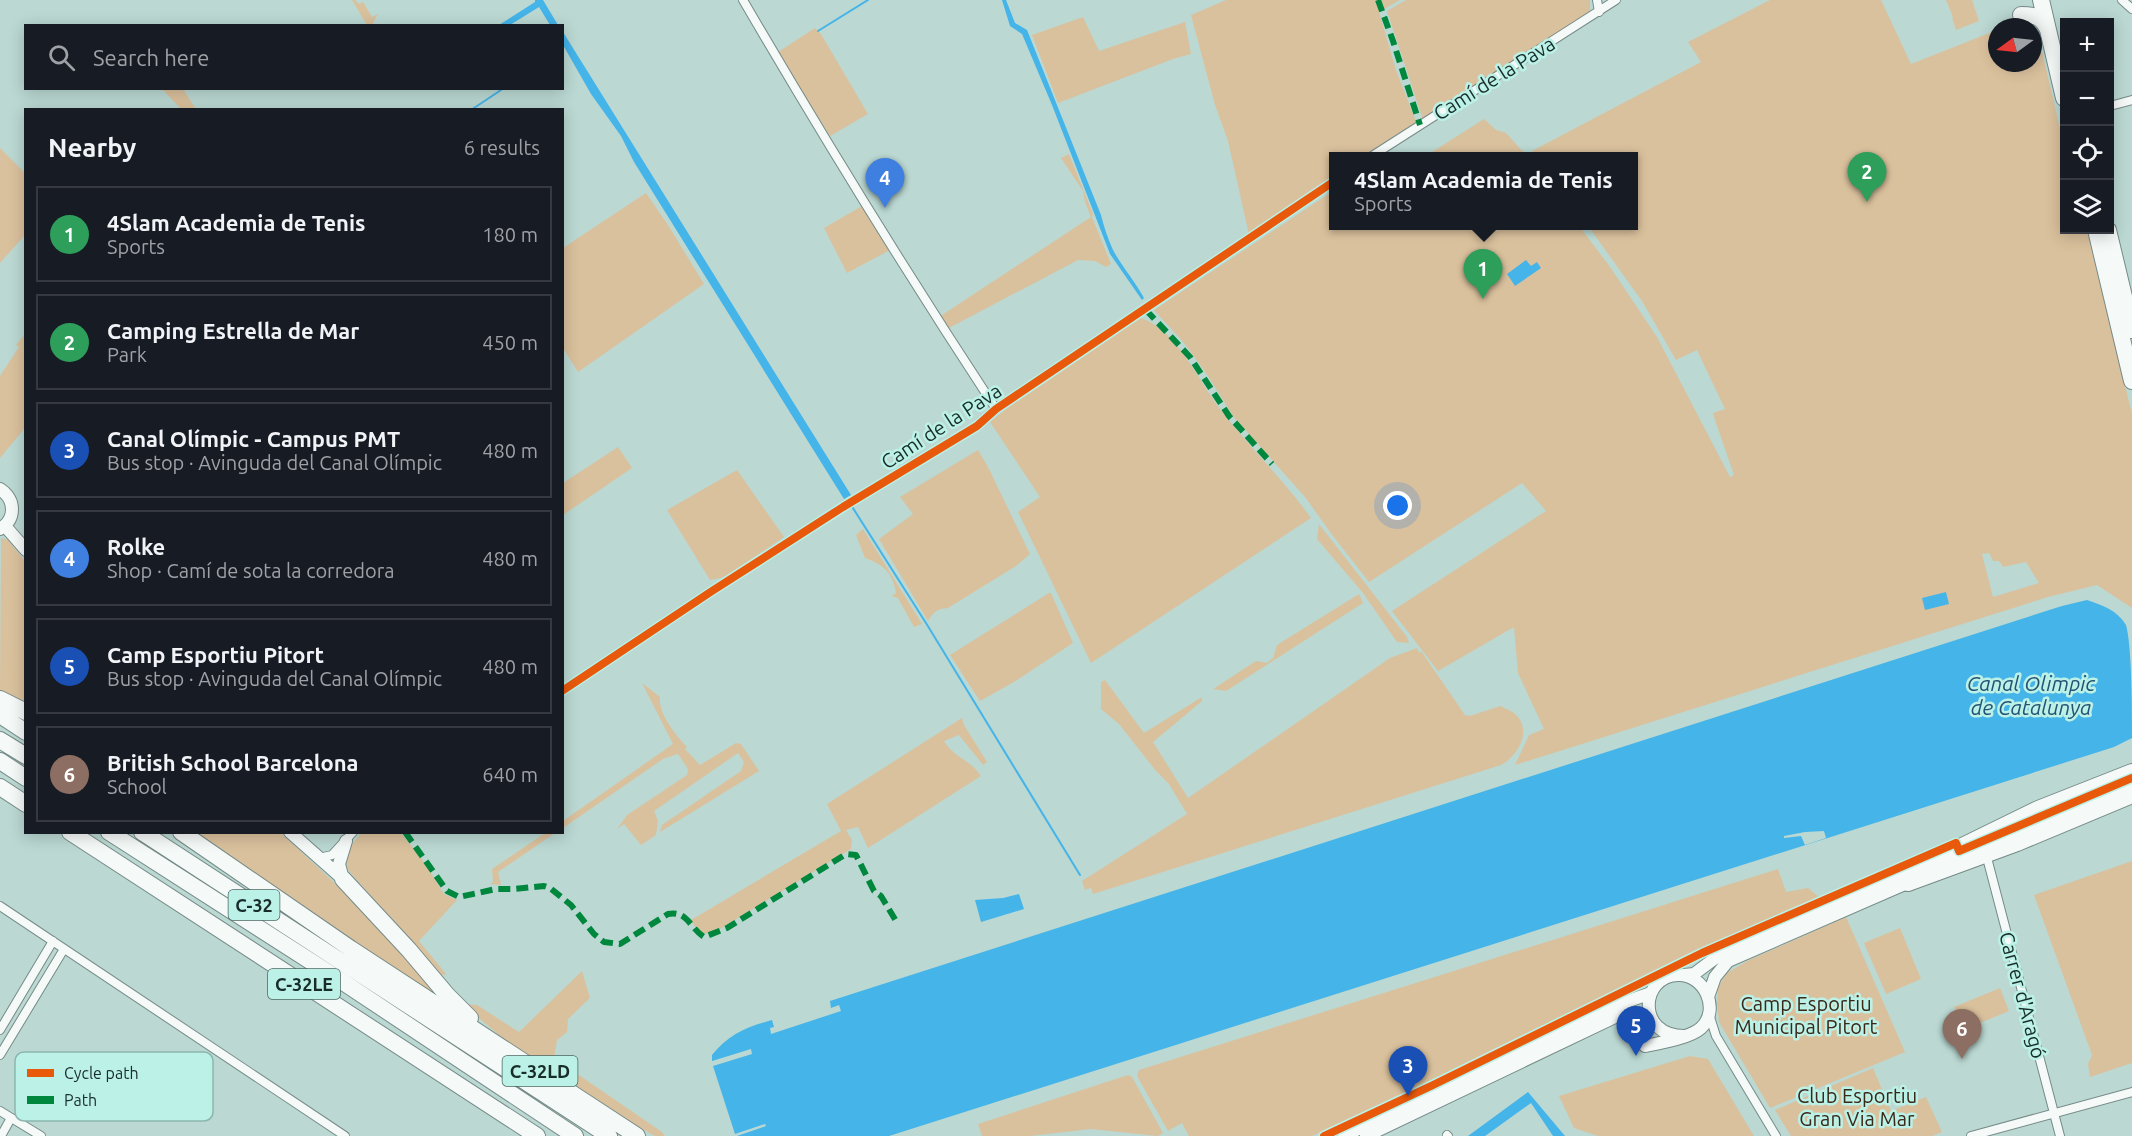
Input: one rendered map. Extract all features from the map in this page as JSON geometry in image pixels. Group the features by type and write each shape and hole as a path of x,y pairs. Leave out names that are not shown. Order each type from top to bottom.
{"highway":[{"path":"2035,0 2021,15 2037,16 2045,22 2048,30"},
{"path":"2041,0 2060,81"},
{"path":"2053,0 2060,31"},
{"path":"2097,234 2132,381"},
{"path":"2109,234 2132,330"},
{"path":"0,699 24,711"},
{"path":"0,715 24,731"},
{"path":"0,740 24,755"},
{"path":"0,761 24,777"},
{"path":"1904,879 2038,809 2132,772"},
{"path":"0,787 24,803"},
{"path":"1904,879 1986,854 2132,795"},
{"name":"C-32LE","path":"73,834 537,1136"},
{"name":"C-32","path":"112,834 343,982 575,1136"},
{"name":"C-32","path":"145,834 609,1136"},
{"path":"178,834 365,978"},
{"name":"C-32LD","path":"184,834 351,949 637,1136"},
{"path":"343,879 447,995 494,1042"}],"street":[{"path":"743,0 818,128 926,302 996,409"},
{"path":"1597,0 1599,12"},
{"name":"Camí de la Pava","path":"1378,152 1616,0"},
{"path":"2122,0 2132,9"},
{"path":"2114,105 2132,100"},
{"name":"Camí de la Pava","path":"564,690 843,507 977,426 996,409 1329,185"},
{"path":"0,489 7,494 13,508 11,518 3,528 24,548"},
{"path":"1776,1136 1716,1036 1709,1014 1708,997 1715,977 1728,961 1985,843 2036,826 2132,785"},
{"path":"292,834 343,879"},
{"path":"315,856 328,857 347,840"},
{"path":"343,879 339,864 347,840"},
{"name":"Carrer d'Aragó","path":"1986,854 2060,1136"},
{"path":"1716,1036 1708,1031 1697,1031 1645,1046 1656,1036 1648,1003 1651,993 1659,982 1673,975 1694,974 1726,950 1904,879"},
{"path":"0,906 345,1136"},
{"path":"0,1030 53,941"},
{"path":"0,1055 64,949"},
{"path":"1684,975 1700,982 1708,997"},
{"path":"1344,1136 1606,1009 1651,993"},
{"path":"1366,1136 1608,1019 1635,1013 1654,1022 1666,1034 1684,1036"},
{"path":"1697,1031 1709,1014"},
{"path":"1974,1136 2132,1092"},
{"path":"0,1111 15,1120"},
{"path":"1,1136 11,1118"},
{"path":"16,1121 41,1136"}],"green space":[{"path":"352,0 359,4 363,2 372,17 378,14 373,24 366,24"},
{"path":"1226,0 1400,0 1379,12 1396,70 1417,124 1374,152 1329,152 1329,182 1249,235 1228,141 1215,105 1191,15"},
{"path":"1406,0 1590,0 1590,11 1423,120 1387,11"},
{"path":"1770,0 1881,0 1911,64 1988,34 1988,72 2042,72 2042,51 2060,129 2060,234 2088,234 2132,414 2132,608 2097,585 2048,597 1515,765 1529,735 1544,729 1518,673 1514,627 1438,671 1392,611 1546,511 1522,483 1369,582 1305,497 1233,416 1185,344 1154,310 1329,194 1329,230 1582,230 1657,337 1730,477 1734,475 1713,413 1725,409 1697,350 1676,360 1642,301 1591,230 1638,230 1638,152 1532,151 1701,62 1688,42","holes":["1989,553 1993,561 1999,561 2003,567 2026,562 2039,583 1993,597 1982,554"]},
{"path":"1946,0 1972,0 1979,21 1956,30"},
{"path":"1083,17 1099,51 1185,22 1191,54 1058,103 1032,35"},
{"path":"815,28 821,34 868,114 830,136 778,55 778,52"},
{"path":"163,90 184,90 195,108 180,108"},
{"path":"1484,119 1496,130 1506,133 1523,152 1432,152"},
{"path":"0,148 24,172 24,236 0,263"},
{"path":"1069,154 1111,264 1106,267 1095,261 1078,260 947,329 939,317 1091,217 1083,191 1061,158"},
{"path":"646,193 704,284 578,372 564,350 564,247"},
{"path":"862,206 890,250 847,273 824,228"},
{"path":"1140,318 1165,332 1185,356 1220,409 1311,518 1091,663 1018,512 1040,497 990,422 1020,398"},
{"path":"24,335 24,429 0,458 0,376 19,347 16,345"},
{"path":"618,447 632,468 564,514 564,482"},
{"path":"978,450 1030,554 1016,566 948,608 936,611 928,621 879,539 913,514 900,497"},
{"path":"737,470 784,537 725,577 710,580 667,510"},
{"path":"1319,524 1407,637 1409,643 1397,642 1363,593 1317,539"},
{"path":"863,529 922,624 914,627 898,598 892,596 896,593 895,586 886,570 865,558 856,535"},
{"path":"1,538 8,540 24,560 24,705 0,691"},
{"path":"1051,593 1073,643 1014,682 980,701 950,655"},
{"path":"1359,594 1363,603 1226,691 1213,689 1256,661 1267,663 1273,658 1277,645"},
{"path":"1417,648 1465,715 1470,716 1500,706 1517,716 1521,722 1523,736 1521,744 1507,761 1501,765 1093,894 1091,888 1085,890 1082,881 1187,814 1169,784 1119,724 1101,709 1101,682 1105,680 1144,733 1202,697 1202,701 1153,742 1188,798 1390,658"},
{"path":"642,683 660,697 662,710 669,724 687,747 685,749 700,765 736,743 741,744 759,771 660,832 662,825 741,771 744,762 738,753 654,811 658,821 656,835 641,845 624,824 617,829 627,815 687,775 688,769 678,754 663,759 564,827 564,820 673,744"},
{"path":"962,718 987,762 983,765 959,735 944,741 981,776 868,848 858,827 846,830 852,840 851,849 720,929 703,933 697,929 691,920 841,831 827,804"},
{"path":"191,834 282,834 370,916 446,1004"},
{"path":"360,834 402,834 424,862 444,894 457,900 419,941 446,974 438,977 411,942 349,871 346,861 351,846"},
{"path":"544,834 554,834 498,872 501,885 490,884 493,882 492,869"},
{"path":"2132,861 2132,1063 2090,1077 2088,1064 2092,1055 2034,895"},
{"path":"1778,869 1786,892 1808,888 1820,898 1721,939 1364,1113 1312,1136 1189,1136 1182,1123 1168,1131 1137,1076 1139,1070"},
{"name":"Camp Esportiu Municipal Pitort","path":"1846,917 1905,1052 1770,1108 1719,1022 1718,987 1727,973 1747,961"},
{"path":"1900,928 1921,979 1886,994 1864,943"},
{"path":"582,971 590,998 568,1019 567,1032 557,1040 554,1058 665,1136 655,1136 644,1130 505,1040 462,1004 477,1005 519,1032"},
{"path":"2000,988 2009,1011 1963,1030 1954,1007"},
{"path":"1690,1056 1708,1059 1754,1136 1598,1136 1574,1128 1559,1096"},
{"name":"Club Esportiu Gran Via Mar","path":"1873,1068 1891,1111 1926,1097 1942,1132 1932,1136 1791,1136 1775,1110"},
{"path":"1128,1075 1132,1077 1163,1133 1158,1136 1091,1129 1030,1136 982,1136 978,1124"}],"water":[{"path":"535,0 543,0 557,24 549,24 539,7 512,24 501,24"},
{"path":"1002,0 1006,0 1015,23 1027,30 1101,215 1111,246 1144,298 1142,300 1110,254 1022,34 1010,26"},
{"path":"564,34 851,495 844,499 634,162 621,136 591,94 564,47"},
{"path":"1526,260 1531,266 1537,262 1541,268 1515,286 1507,274"},
{"path":"1946,592 1949,604 1925,610 1922,598"},
{"name":"Canal Olimpic de Catalunya","path":"2087,600 2104,606 2118,615 2126,625 2128,635 2132,738 2114,747 889,1136 737,1136 766,1126 765,1124 735,1134 713,1066 752,1054 751,1049 712,1061 712,1055 731,1037 754,1026 772,1020 774,1027 770,1028 771,1034 841,1011 839,1005 831,1008 830,1001 2062,606"},
{"path":"1019,894 1024,909 981,922 975,900 1003,898"},
{"path":"1528,1092 1565,1136 1553,1136 1531,1103 1485,1136 1468,1136"}],"pier":[{"path":"1824,831 1826,838 1805,845 1801,836 1784,838 1784,836 1805,832"}],"waterway":[{"path":"818,31 868,0"},
{"path":"474,108 501,90"},
{"path":"851,505 1080,875"}],"marked path":[{"path":"1378,0 1420,125"},
{"path":"1146,310 1190,357 1229,416 1272,464"},
{"path":"406,834 447,891 459,897 496,889 544,886 550,888 571,905 594,934 604,942 620,944 668,914 674,913 684,917 704,937 727,928 846,854 856,855 874,891 881,896 896,921"}],"cycle path":[{"path":"564,690 843,507 977,426 996,409 1329,185"},
{"path":"1324,1136 1702,953 1956,843 1959,851 2132,778"}],"place":[{"name":"Camping Estrella de Mar","path":"1867,202"},
{"name":"Rolke","path":"885,208"},
{"name":"4Slam Academia de Tenis","path":"1483,299"},
{"name":"Camp Esportiu Pitort","path":"1636,1056"},
{"name":"British School Barcelona","path":"1962,1059"},
{"name":"Canal Olímpic - Campus PMT","path":"1408,1096"}]}
